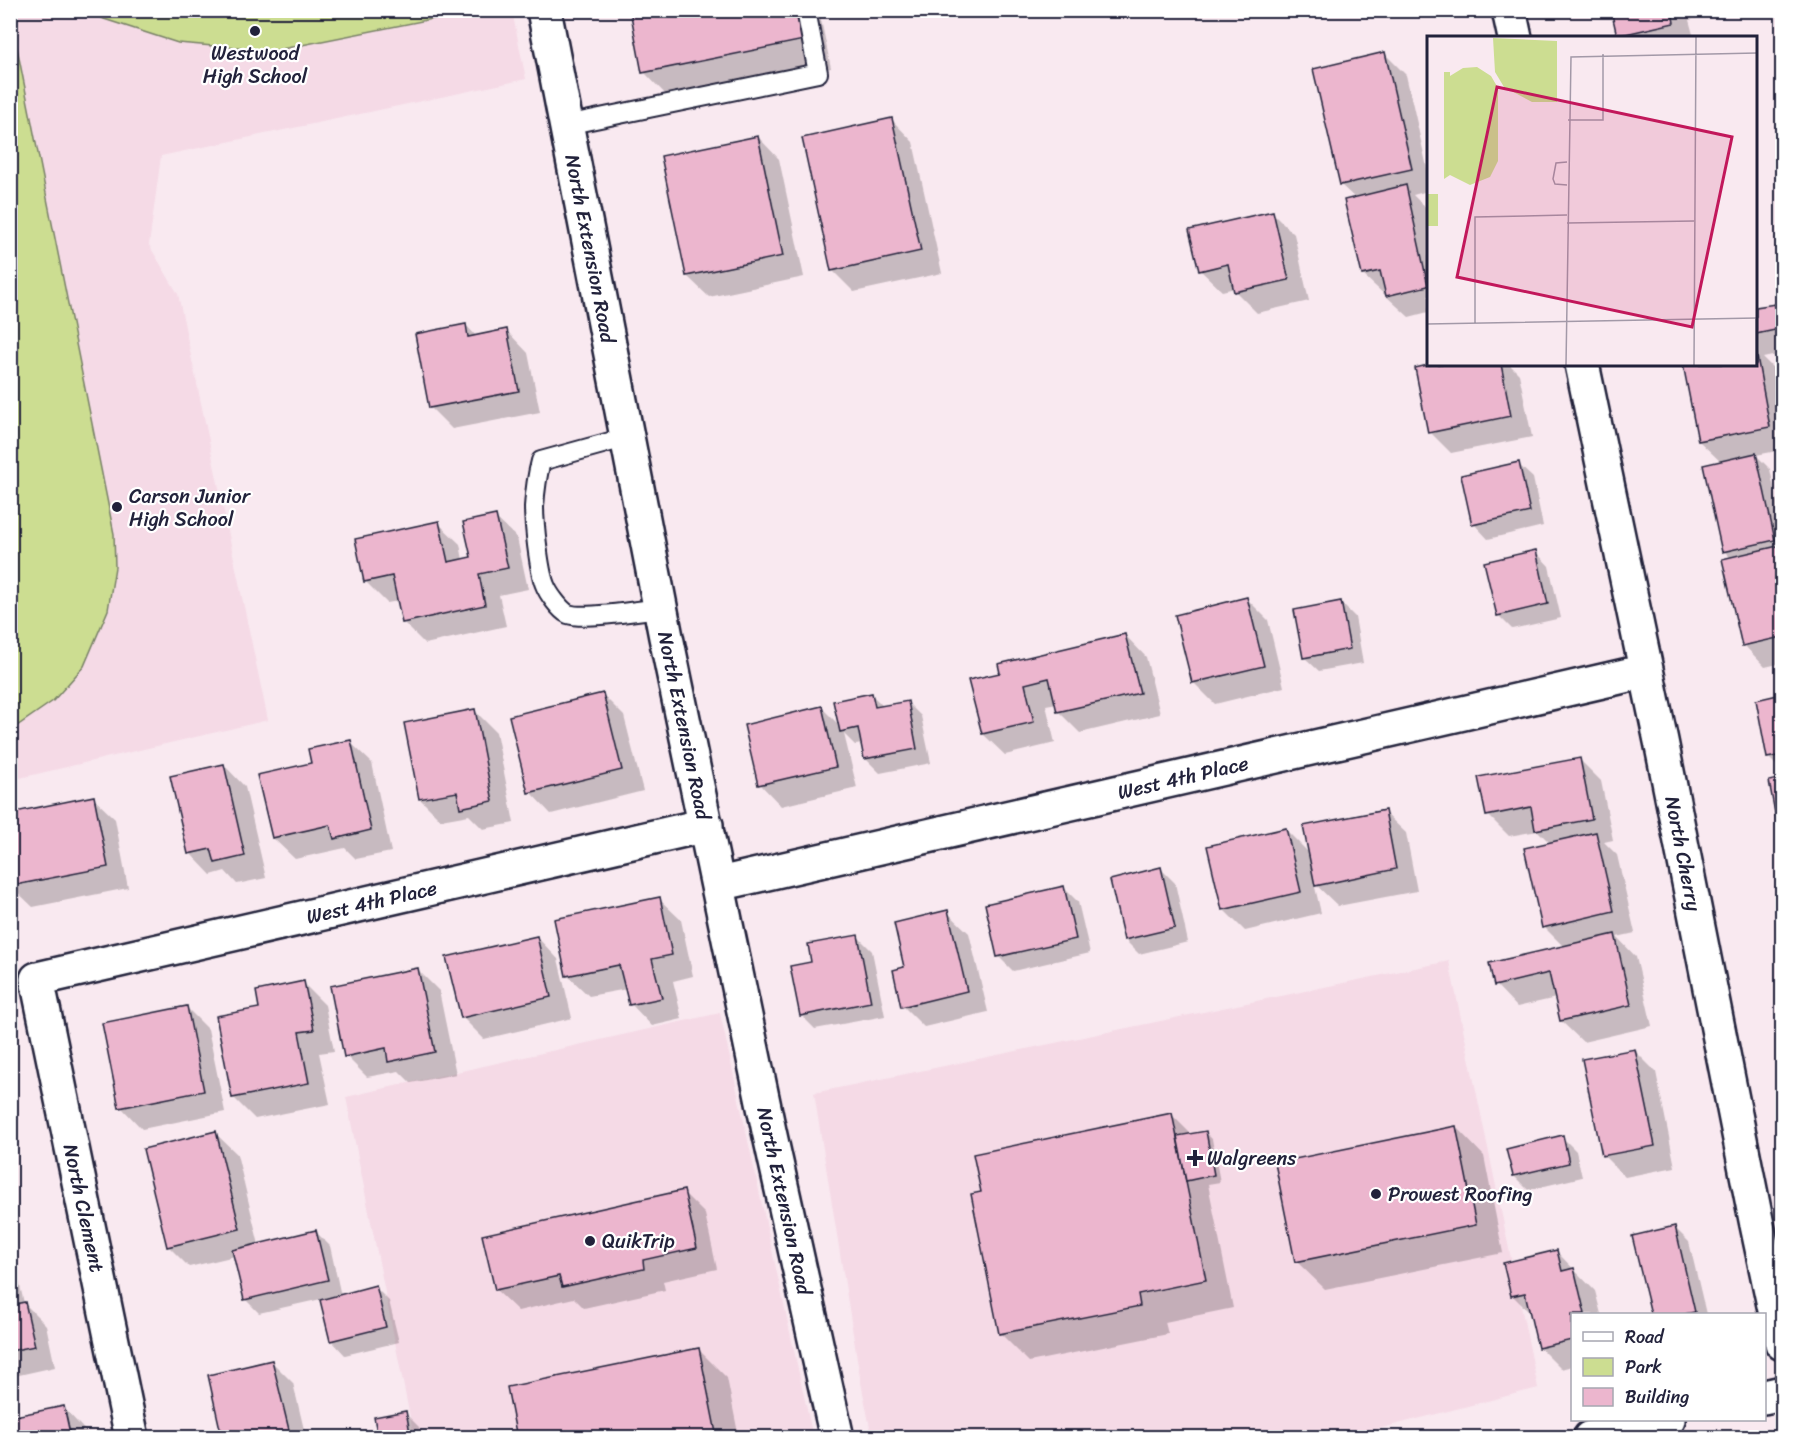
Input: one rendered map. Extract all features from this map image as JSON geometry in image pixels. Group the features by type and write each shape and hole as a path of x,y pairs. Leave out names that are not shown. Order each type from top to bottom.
{"street":[{"name":"North Extension Road","path":"544,10 660,608 767,1120 837,1437"},
{"path":"1509,10 1515,36"},
{"name":"North Cherry","path":"1582,366 1782,1343"},
{"name":"West 4th Place","path":"719,884 1646,670"},
{"name":"West 4th Place","path":"37,979 706,825"},
{"name":"North Clement","path":"37,979 132,1437"},
{"path":"1766,1397 1782,1393"},
{"path":"1590,1437 1659,1421"}],"lane":[{"path":"566,125 818,73 806,10"},
{"path":"628,437 541,461 536,480 534,509 544,584 555,602 567,614 593,615 660,608"}],"shaded area":[{"name":"Carson Junior High School","path":"10,11 512,11 526,79 161,156 149,245 178,294 268,720 11,780"},
{"path":"1449,961 1538,1388 1347,1437 872,1437 861,1383 814,1093"},
{"path":"720,1013 813,1437 414,1437 346,1097"}],"green space":[{"name":"Westwood High School","path":"456,10 457,14 272,51 178,43 104,19 89,11"},
{"path":"10,26 16,43 114,534 115,567 108,610 84,666 53,701 11,730"}],"building":[{"path":"630,10 798,10 804,40 642,73"},
{"path":"1611,10 1672,10 1674,23 1617,36"},
{"path":"1385,52 1412,169 1340,185 1313,69"},
{"path":"892,118 921,251 831,271 802,138"},
{"path":"758,136 783,256 686,276 661,156"},
{"path":"1406,185 1427,286 1386,296 1380,271 1362,275 1344,200"},
{"path":"1273,211 1289,280 1234,292 1228,264 1199,271 1189,230"},
{"path":"1775,304 1780,329 1757,334 1757,307"},
{"path":"466,324 468,337 507,329 519,391 429,408 415,334"},
{"path":"1757,356 1770,427 1698,441 1683,366 1757,366"},
{"path":"1427,365 1501,366 1511,416 1428,433 1415,368"},
{"path":"1756,453 1775,540 1722,552 1703,465"},
{"path":"1519,462 1530,512 1472,525 1461,475"},
{"path":"496,515 508,568 479,574 485,605 402,623 392,576 364,582 355,539 439,521 448,562 471,557 463,522"},
{"path":"1782,545 1782,637 1742,646 1722,559"},
{"path":"1536,550 1548,604 1497,616 1484,562"},
{"path":"1247,597 1264,666 1192,683 1175,615"},
{"path":"1341,601 1350,649 1303,658 1294,610"},
{"path":"1125,634 1140,693 1057,712 1049,678 1025,684 1034,722 982,734 968,680 1000,673 998,664"},
{"path":"603,693 622,770 528,793 509,716"},
{"path":"872,693 875,707 908,701 917,749 864,759 858,728 840,732 833,701"},
{"path":"1782,694 1782,755 1767,758 1756,700"},
{"path":"822,706 836,767 758,785 744,725"},
{"path":"475,709 493,801 460,808 457,792 419,799 404,723"},
{"path":"351,740 371,830 334,839 330,825 272,838 257,775 311,763 308,749"},
{"path":"1580,758 1592,819 1535,830 1531,807 1486,816 1478,777"},
{"path":"224,764 245,856 215,863 211,849 188,854 170,776"},
{"path":"1782,778 1782,844 1781,845 1769,781"},
{"path":"94,796 108,867 10,886 10,813"},
{"path":"1385,810 1396,869 1315,886 1303,826"},
{"path":"1286,828 1301,892 1222,910 1207,846"},
{"path":"1596,832 1614,911 1542,928 1524,848"},
{"path":"1161,867 1175,928 1124,940 1110,880"},
{"path":"1064,886 1076,939 997,957 985,904"},
{"path":"660,897 672,955 652,959 662,998 629,1005 619,965 566,976 554,919"},
{"path":"948,910 967,991 901,1007 893,970 904,967 894,923"},
{"path":"1615,934 1631,1005 1560,1021 1549,973 1494,986 1489,963"},
{"path":"858,935 871,1002 800,1016 790,966 811,962 808,944"},
{"path":"537,936 551,997 461,1018 446,957"},
{"path":"418,968 435,1052 388,1062 386,1048 344,1057 330,986"},
{"path":"304,981 314,1030 299,1032 309,1083 232,1098 216,1016 259,1008 256,991"},
{"path":"187,1006 204,1091 119,1108 102,1023"},
{"path":"1635,1049 1655,1146 1602,1156 1582,1059"},
{"name":"Walgreens","path":"1172,1113 1206,1280 1138,1294 1140,1306 999,1334 971,1194 981,1192 973,1154"},
{"name":"Prowest Roofing","path":"1456,1126 1476,1225 1295,1262 1275,1163"},
{"path":"216,1131 240,1229 167,1247 143,1149"},
{"path":"1206,1131 1214,1175 1186,1181 1177,1136"},
{"path":"1563,1135 1569,1163 1513,1176 1506,1149"},
{"name":"QuikTrip","path":"684,1190 697,1248 643,1260 644,1269 562,1287 559,1276 495,1290 482,1235"},
{"path":"1675,1226 1695,1312 1651,1313 1632,1236"},
{"path":"316,1230 328,1280 244,1300 232,1250"},
{"path":"1557,1250 1562,1271 1574,1268 1585,1313 1571,1313 1571,1340 1538,1348 1525,1293 1511,1296 1503,1263"},
{"path":"376,1285 386,1327 330,1341 320,1300"},
{"path":"25,1302 35,1346 10,1351 10,1305"},
{"path":"699,1348 717,1438 517,1438 507,1387"},
{"path":"272,1360 291,1438 222,1438 208,1375"},
{"path":"64,1406 71,1438 10,1438 10,1417"},
{"path":"406,1411 411,1438 378,1438 374,1417"}],"place":[{"name":"Westwood High School","path":"255,31"},
{"name":"Carson Junior High School","path":"117,507"},
{"name":"Walgreens","path":"1195,1158"},
{"name":"Prowest Roofing","path":"1376,1194"},
{"name":"QuikTrip","path":"590,1241"}]}
